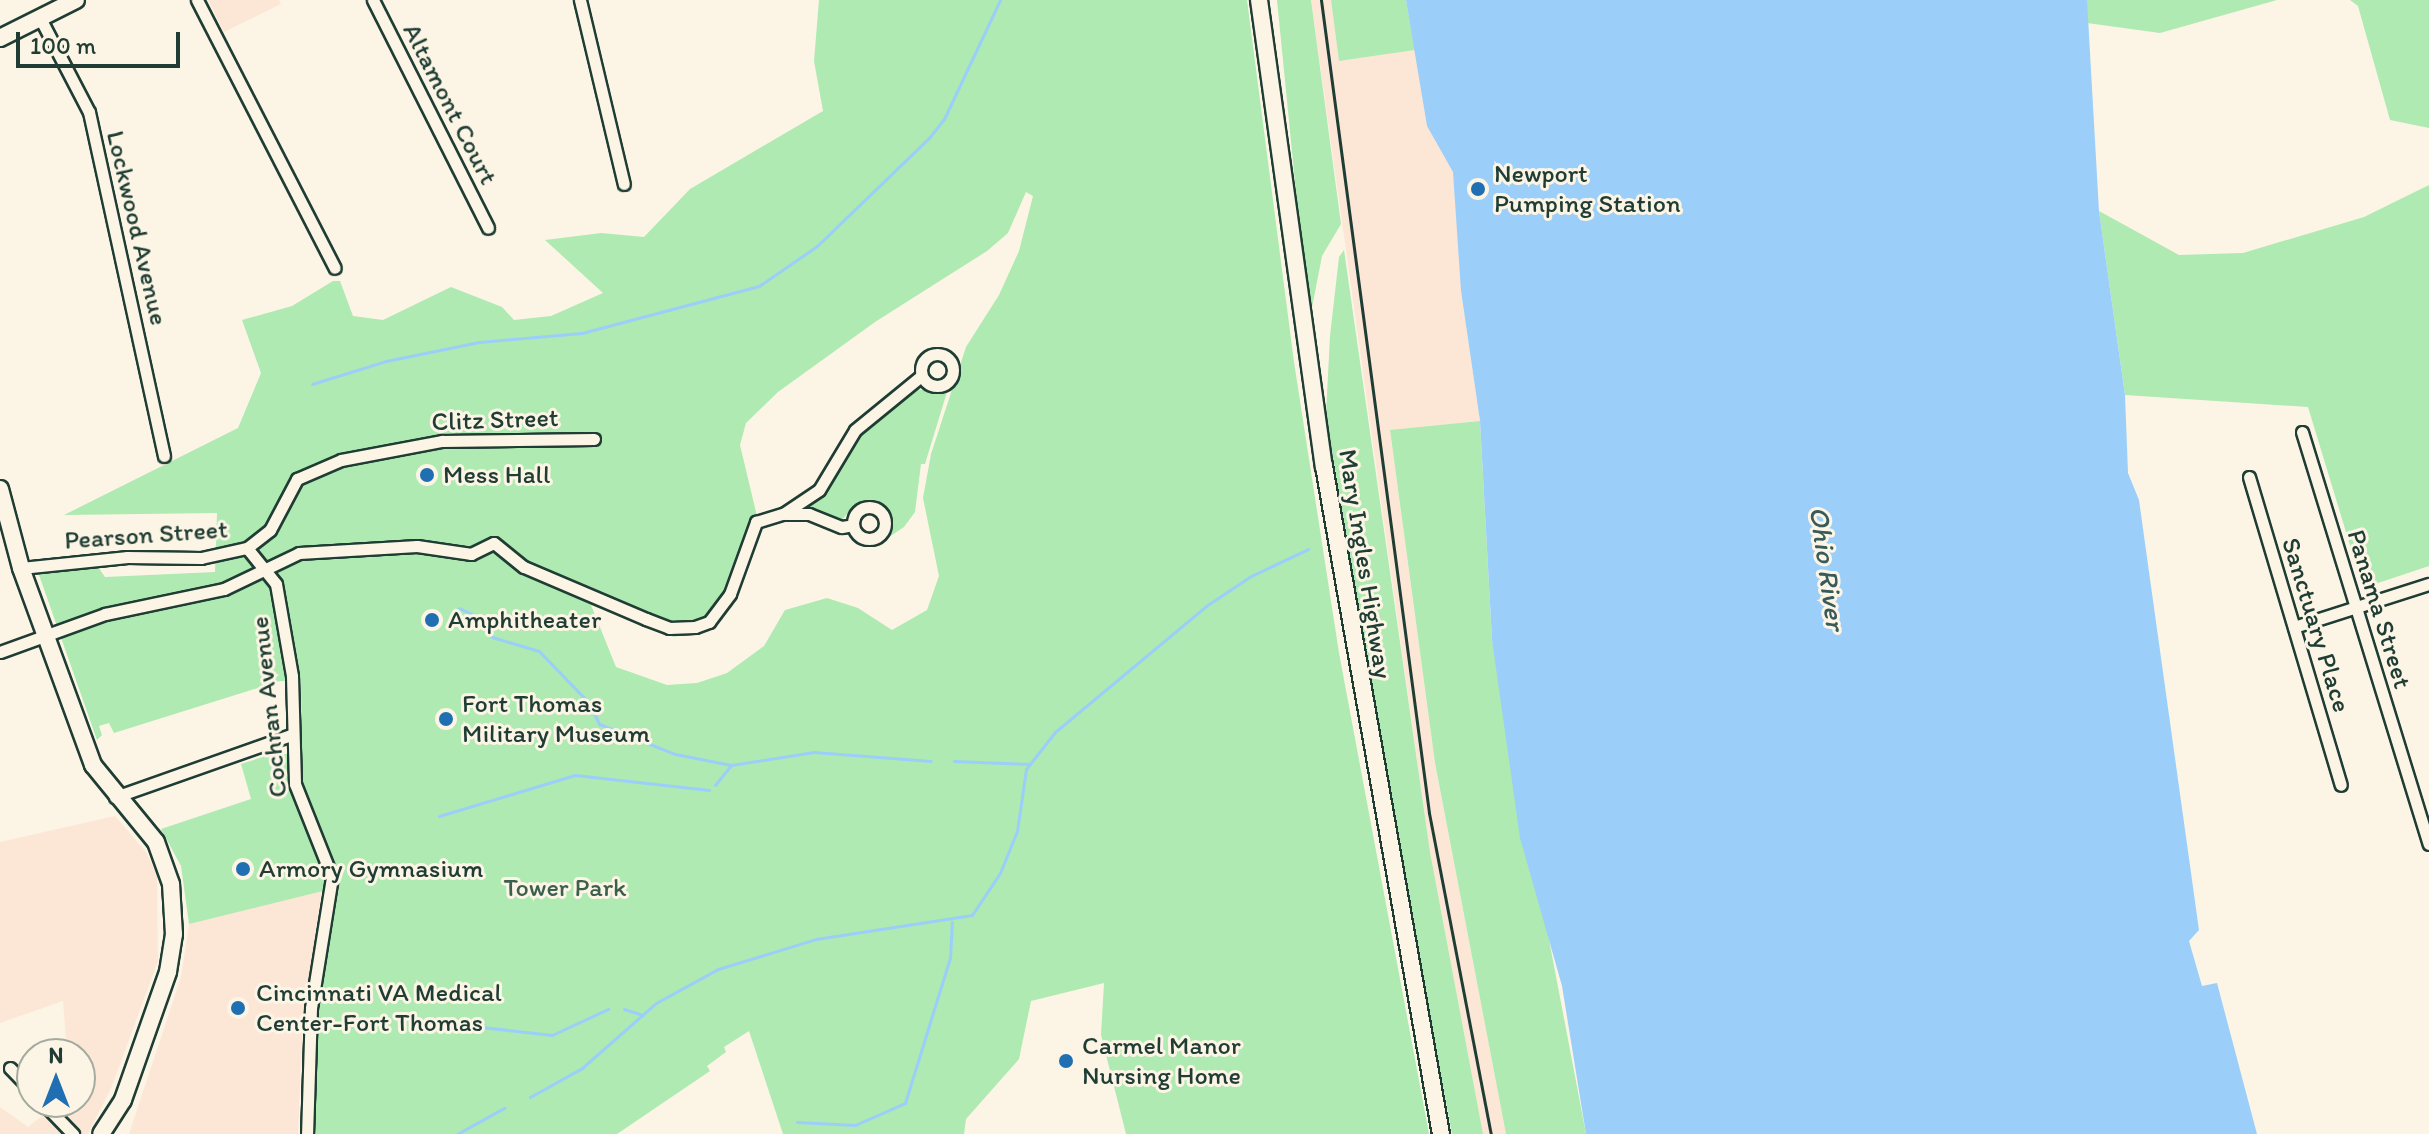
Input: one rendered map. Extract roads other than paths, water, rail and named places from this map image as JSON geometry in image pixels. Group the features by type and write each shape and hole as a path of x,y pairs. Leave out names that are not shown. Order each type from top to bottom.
{"street":[{"path":"0,38 76,0"},
{"path":"197,0 335,268"},
{"name":"Altamont Court","path":"373,0 488,228"},
{"path":"580,0 624,184"},
{"name":"Mary Ingles Highway","path":"1259,0 1291,253 1346,607 1441,1134"},
{"name":"Lockwood Avenue","path":"40,18 89,112 164,456"},
{"path":"0,652 105,614 224,589 299,553 417,546 471,554 494,543 524,567 646,619 669,628 695,627 709,622 730,594 756,522 783,514 819,490 855,430 921,376"},
{"name":"Panama Street","path":"2302,432 2355,609 2424,813 2429,844"},
{"name":"Clitz Street","path":"247,548 270,530 297,479 341,460 442,441 594,439"},
{"name":"Sanctuary Place","path":"2249,477 2341,785"},
{"path":"0,489 2,513 93,765 115,797 164,854 174,934 168,972 114,1134"},
{"path":"783,514 853,525"},
{"name":"Pearson Street","path":"21,568 127,557 201,558 247,548 264,571"},
{"name":"Cochran Avenue","path":"264,571 276,584 287,635 291,735 298,797 332,877 312,1003 307,1134"},
{"path":"2294,627 2429,584"},
{"path":"115,797 291,735"},
{"path":"10,1068 16,1074"},
{"path":"101,1134 123,1100"},
{"path":"58,1118 73,1134"}],"water":[{"name":"Ohio River","path":"1406,0 2087,0 2099,211 2125,395 2128,473 2139,500 2199,930 2189,941 2202,986 2217,983 2257,1134 1586,1134 1562,986 1520,838 1492,640 1480,421 1461,291 1453,172 1427,126"}],"waterway":[{"path":"312,384 386,361 479,342 582,333 759,286 817,246 929,138 944,119 1000,0"},
{"path":"530,1097 582,1068 656,1003 718,969 816,939 972,915 1000,873 1017,831 1026,769 1055,732 1206,606 1251,576 1308,549"},
{"path":"459,608 474,615 492,637 539,651 588,702 599,724 675,754 731,765 814,752 931,761"},
{"path":"954,761 1030,764"},
{"path":"715,785 731,765"},
{"path":"439,816 575,775 709,790"},
{"path":"797,1122 855,1125 905,1103 950,958 952,922"},
{"path":"437,1022 552,1035 608,1009"},
{"path":"624,1009 643,1015"},
{"path":"457,1134 504,1108"}],"railway":[{"path":"1321,0 1429,813 1491,1134"}],"place":[{"name":"Newport Pumping Station","path":"1478,189"},
{"name":"Mess Hall","path":"427,475"},
{"name":"Amphitheater","path":"432,620"},
{"name":"Fort Thomas Military Museum","path":"446,719"},
{"name":"Armory Gymnasium","path":"243,869"},
{"name":"Cincinnati VA Medical Center-Fort Thomas","path":"238,1008"},
{"name":"Carmel Manor Nursing Home","path":"1066,1061"}],"park label":[{"name":"Tower Park","path":"565,888"}]}
